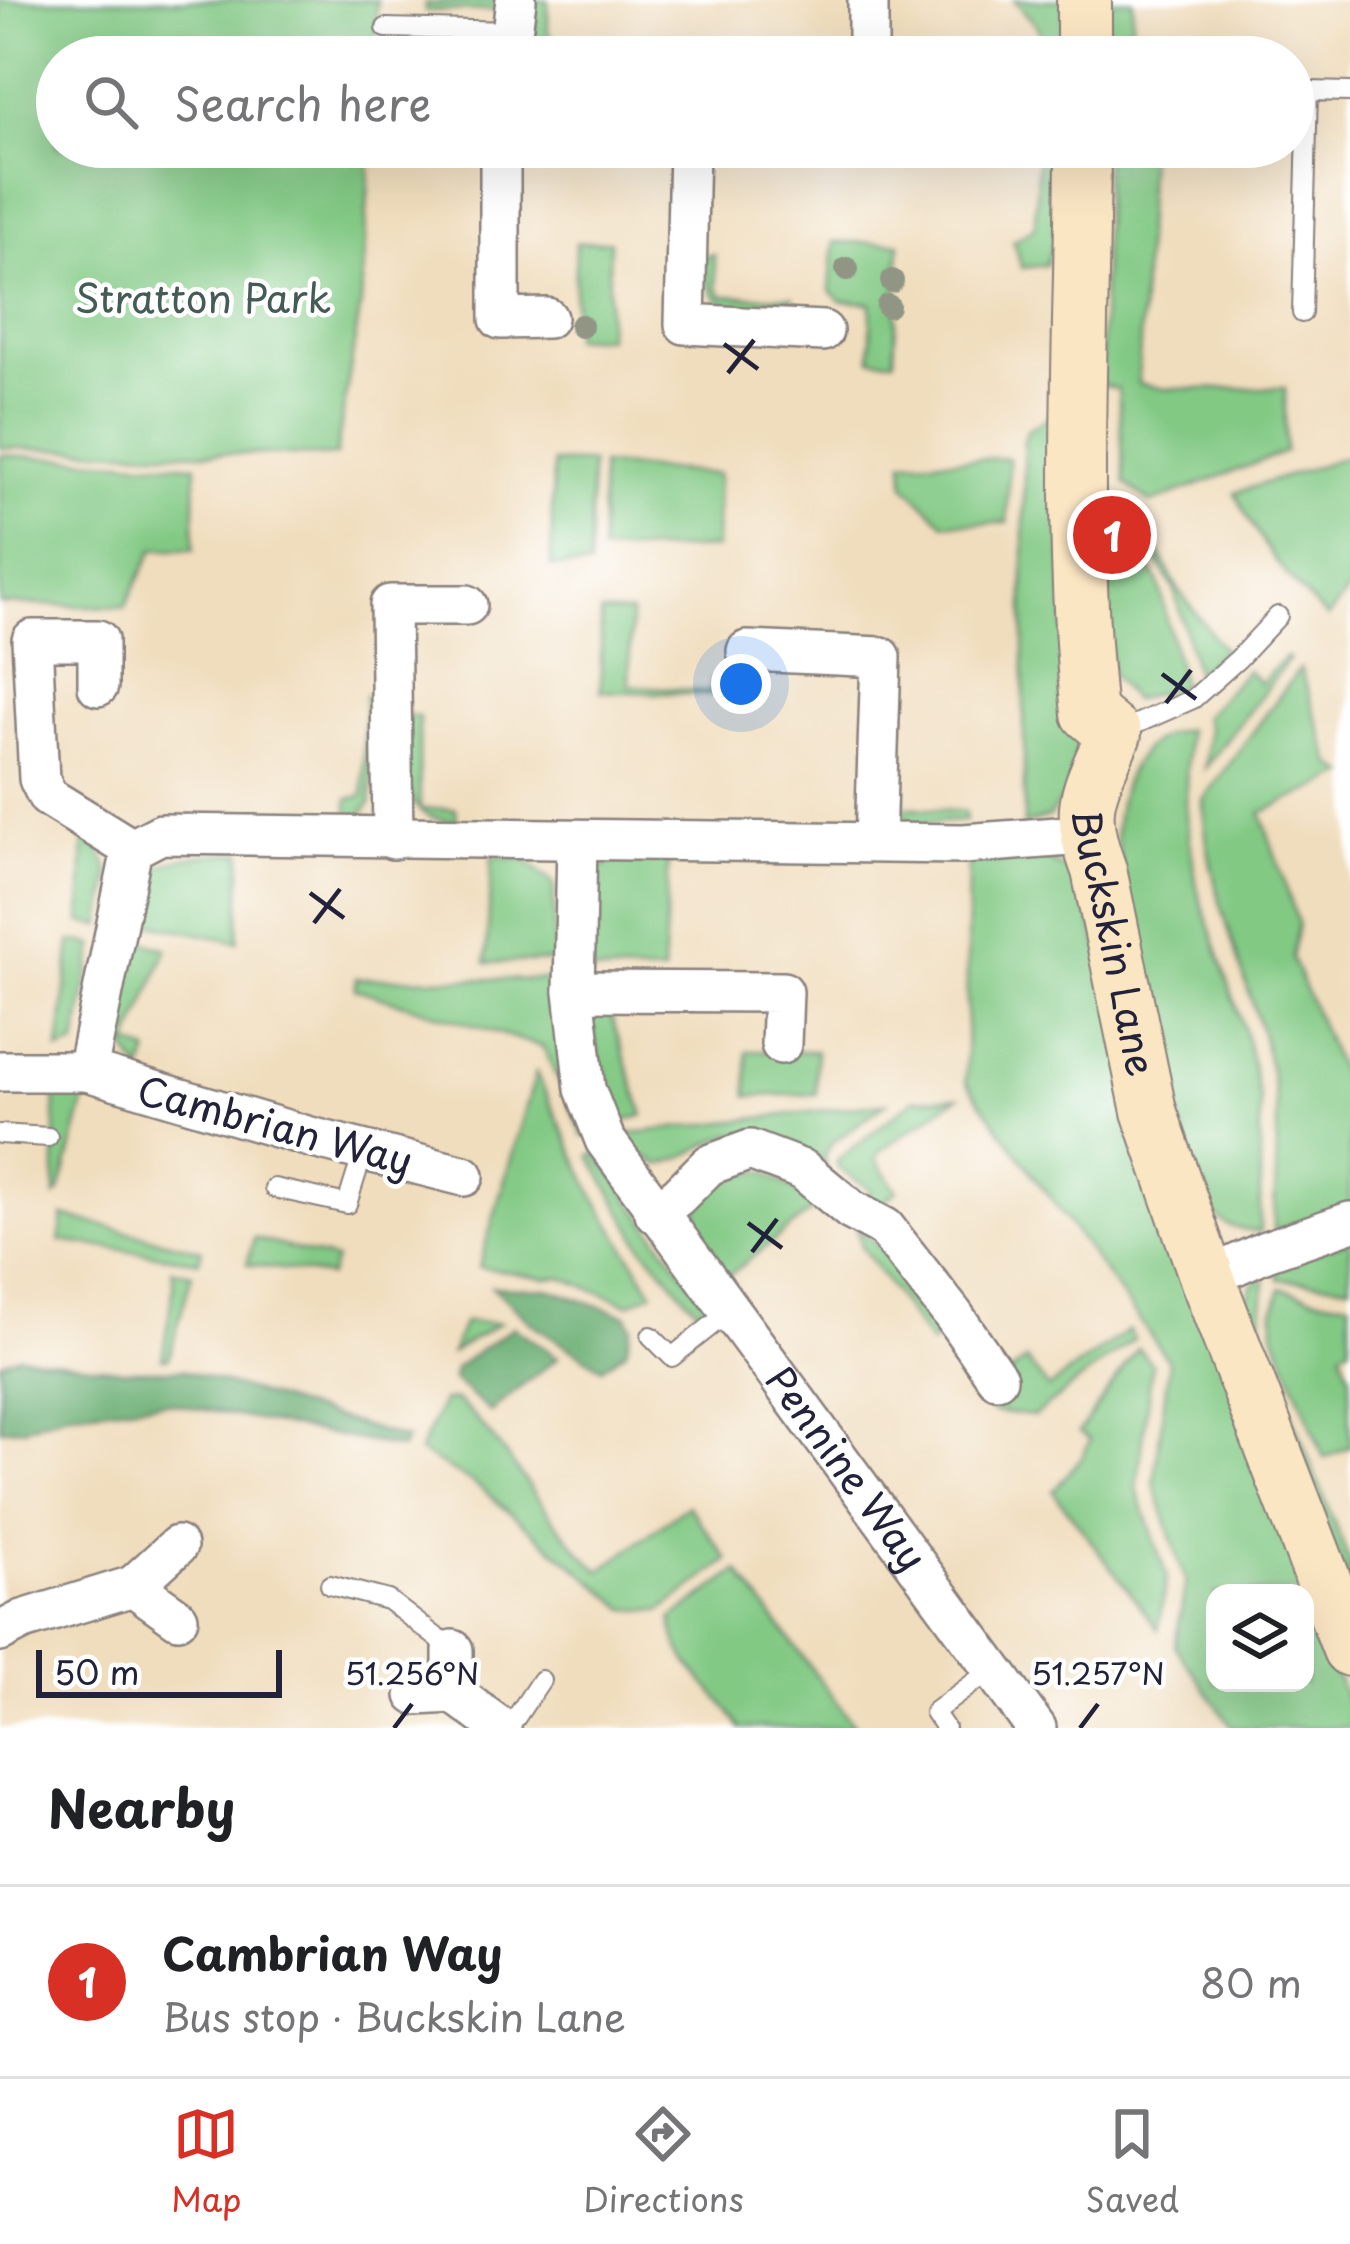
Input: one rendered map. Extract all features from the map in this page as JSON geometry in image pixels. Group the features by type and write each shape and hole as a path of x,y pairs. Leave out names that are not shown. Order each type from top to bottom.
{"street":[{"path":"868,0 868,36"},
{"path":"1084,0 1084,36"},
{"path":"500,168 500,319 547,318"},
{"path":"689,168 685,324 823,331"},
{"path":"1083,168 1082,649 1089,713 1114,734"},
{"path":"393,839 390,605 466,605"},
{"path":"98,686 98,640 32,640 39,779 48,797 132,849 161,834 963,844 1085,835"},
{"path":"747,651 881,657 875,842"},
{"name":"Buckskin Lane","path":"1114,734 1085,806 1085,835 1099,870 1149,1111 1207,1278 1350,1649"},
{"name":"Pennine Way","path":"577,842 574,991 585,1089 605,1139 1036,1728"},
{"name":"Cambrian Way","path":"87,1072 132,849"},
{"path":"574,991 783,992 781,1044"},
{"name":"Cambrian Way","path":"0,1072 87,1072 464,1176"},
{"path":"655,1213 710,1165 750,1150 803,1170 851,1210 885,1228 997,1378"},
{"path":"1207,1278 1266,1251 1350,1222"},
{"path":"0,1632 23,1620 133,1586 177,1546"},
{"path":"133,1586 178,1618"},
{"path":"453,1650 435,1694 505,1728"}],"lane":[{"path":"386,28 513,30"},
{"path":"1314,92 1350,92"},
{"path":"1302,313 1306,168"},
{"path":"1114,734 1193,700 1278,616"},
{"path":"0,1134 48,1137"},
{"path":"274,1188 347,1204 364,1150"},
{"path":"651,1336 672,1357 731,1310"},
{"path":"330,1585 388,1600 453,1650"},
{"path":"945,1728 934,1712 992,1670"},
{"path":"505,1728 541,1680"}],"green space":[{"name":"Stratton Park","path":"0,0 377,0 376,36 36,36 36,168 370,168 361,303 336,456 0,448"},
{"path":"503,0 501,10 425,11 425,4"},
{"path":"534,0 548,0 551,36 534,36"},
{"path":"1014,0 1065,0 1062,36 1039,36 1039,28"},
{"path":"1103,0 1133,0 1132,36 1104,36"},
{"path":"1037,168 1060,168 1061,221 1046,265 1022,268 1013,241 1035,227"},
{"path":"1105,168 1148,168 1138,384 1165,389 1285,388 1285,452 1151,503 1125,483 1118,389 1101,385"},
{"path":"610,241 607,337 573,338 576,243"},
{"path":"834,242 900,243 894,360 871,359 871,303 840,301 830,290"},
{"path":"714,255 717,288 723,296 793,297 793,304 743,308 720,301 706,277 703,256"},
{"path":"1048,418 1059,423 1067,703 1080,742 1066,794 1049,817 1024,825 1024,442 1027,430"},
{"path":"0,455 196,465 194,549 154,549 125,607 0,604"},
{"path":"1350,455 1350,588 1328,618 1275,560 1235,493"},
{"path":"1009,458 1007,523 944,523 905,485 904,461"},
{"path":"553,463 591,463 589,567 551,566"},
{"path":"601,465 718,474 716,548 601,552"},
{"path":"1144,524 1178,589 1223,649 1196,674 1174,589 1144,539"},
{"path":"1139,555 1158,580 1182,686 1132,700 1112,675 1105,616 1112,558"},
{"path":"601,613 631,613 629,685 711,692 711,680 736,679 736,696 601,691"},
{"path":"1289,659 1205,768 1208,730 1204,717 1247,670 1260,683"},
{"path":"1300,668 1332,764 1347,774 1261,813 1298,923 1292,959 1350,1095 1350,1207 1274,1230 1274,1089 1213,874 1203,800"},
{"path":"373,694 371,803 361,814 348,818 348,799 363,796 365,696"},
{"path":"406,715 419,717 420,809 456,809 457,821 421,811 412,800 405,770"},
{"path":"1187,730 1186,815 1197,888 1246,1036 1260,1100 1260,1232 1227,1224 1203,1201 1158,1045 1116,838 1120,802 1131,768 1153,742"},
{"path":"903,789 903,807 965,812 966,821 914,824 893,806 891,791"},
{"path":"84,831 103,855 109,875 101,926 81,922"},
{"path":"242,852 238,942 137,921 140,898 157,870 185,858"},
{"path":"631,853 669,854 663,973 584,972 588,890 601,868"},
{"path":"492,856 526,860 554,884 554,961 486,963"},
{"path":"1044,857 1077,877 1302,1584 1206,1584 1206,1690 1175,1646 1186,1582 1154,1484 1169,1361 966,1082 968,858"},
{"path":"133,938 167,949 129,1044 149,1052 142,1072 117,1023 116,1008"},
{"path":"71,941 94,945 76,1045 59,1051"},
{"path":"356,978 559,980 584,1138 543,1047 355,989"},
{"path":"606,1001 644,1115 619,1123 606,1095 587,1003"},
{"path":"747,1051 816,1051 816,1094 748,1096"},
{"path":"536,1073 595,1198 653,1292 629,1304 561,1277 479,1267"},
{"path":"55,1095 85,1099 55,1197"},
{"path":"958,1097 880,1151 876,1159 897,1191 877,1207 867,1200 871,1190 838,1168 837,1161 914,1099"},
{"path":"886,1103 832,1143 824,1157 827,1173 767,1140 741,1134 659,1165 627,1145 624,1134"},
{"path":"596,1153 707,1305 698,1311 642,1246 590,1156"},
{"path":"733,1172 765,1172 819,1205 727,1277 704,1247 696,1222 704,1198"},
{"path":"63,1216 202,1250 199,1261 60,1241"},
{"path":"856,1227 895,1262 931,1306 941,1336 931,1345 861,1246"},
{"path":"254,1238 335,1260 329,1276 247,1264"},
{"path":"1350,1240 1350,1285 1279,1279 1276,1266"},
{"path":"172,1270 192,1274 169,1358 162,1358 174,1285"},
{"path":"1264,1272 1262,1340 1350,1563 1350,1590 1245,1307 1251,1287"},
{"path":"492,1287 548,1289 626,1315 632,1326 626,1350 602,1368 534,1325"},
{"path":"1281,1288 1350,1301 1350,1347 1341,1351 1350,1375 1350,1447 1324,1458 1274,1332"},
{"path":"464,1322 499,1323 451,1353"},
{"path":"513,1327 558,1357 490,1412 453,1380 455,1368"},
{"path":"1129,1330 1134,1339 1034,1416 993,1412 981,1398 1026,1360 1048,1388"},
{"path":"1138,1348 1152,1364 1137,1489 1167,1577 1158,1629 1053,1491 1083,1456 1090,1440 1079,1432"},
{"path":"19,1355 123,1370 183,1370 406,1439 401,1448 165,1402 65,1413 24,1428 0,1429 0,1362"},
{"path":"456,1400 600,1571 688,1505 728,1560 661,1611 626,1609 478,1486 419,1452 443,1401"},
{"path":"738,1571 856,1728 740,1728 689,1664 672,1619"},
{"path":"1314,1617 1350,1711 1350,1728 1233,1728 1208,1692 1314,1692"}],"place":[{"name":"Cambrian Way","path":"1112,535"}]}
